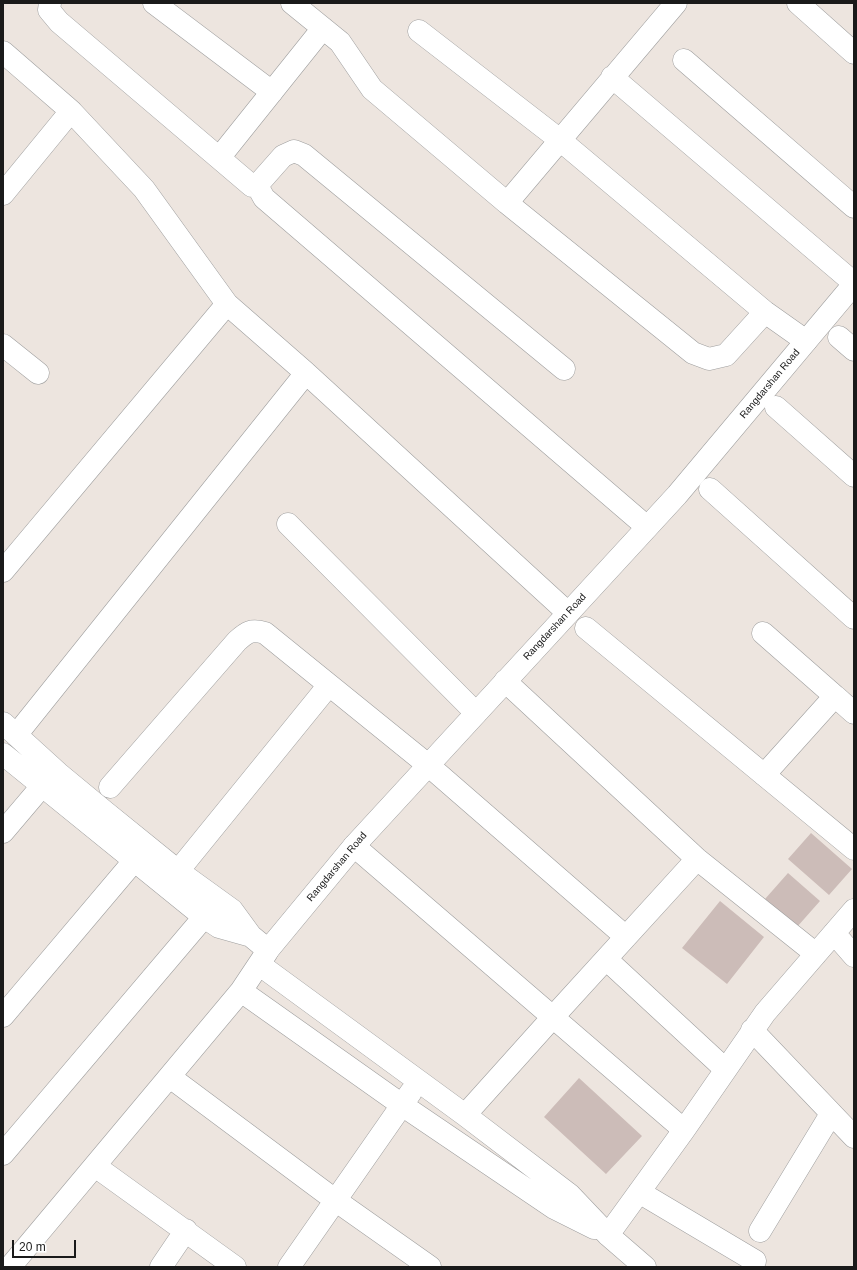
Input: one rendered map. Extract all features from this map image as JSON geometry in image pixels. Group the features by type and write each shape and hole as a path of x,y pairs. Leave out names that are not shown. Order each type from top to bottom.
{"street":[{"path":"50,3 49,10 59,22 252,186"},
{"path":"154,3 272,92"},
{"path":"292,3 340,42 372,89 507,203 693,352 709,359 726,355 765,312"},
{"path":"507,203 676,3"},
{"path":"807,6 854,53"},
{"path":"219,158 323,28"},
{"path":"418,31 560,140 765,312 806,341"},
{"path":"3,52 71,112 144,189 227,304 306,373 568,614"},
{"path":"684,60 854,207"},
{"path":"612,77 854,284"},
{"path":"3,194 71,112"},
{"path":"564,369 304,155 294,151 283,156 260,182 259,189 264,198 647,527"},
{"name":"Rangdarshan Road","path":"10,1267 241,991 264,958 354,846 677,495 854,284"},
{"path":"3,571 227,304"},
{"path":"3,345 38,373"},
{"path":"306,373 10,728 58,772 178,871 232,910 251,936 264,958 419,1081 570,1195 643,1267"},
{"path":"776,407 854,476"},
{"path":"710,489 854,618"},
{"path":"288,524 476,713"},
{"path":"586,628 854,849"},
{"path":"110,787 237,641 246,633 255,630 265,633 428,766 626,937"},
{"path":"762,633 854,713"},
{"path":"505,681 697,859 816,954"},
{"path":"178,871 328,685"},
{"path":"764,775 835,696 837,698"},
{"path":"3,754 204,917 219,927 251,936"},
{"path":"3,832 42,786"},
{"path":"354,846 684,1130"},
{"path":"465,1115 552,1017 697,859"},
{"path":"3,1016 134,861"},
{"path":"608,1234 684,1130 752,1030 854,910"},
{"path":"3,1154 204,917"},
{"path":"834,933 854,956"},
{"path":"606,959 725,1069"},
{"path":"241,991 402,1105 554,1208 608,1234"},
{"path":"752,1030 854,1137"},
{"path":"170,1077 335,1200 430,1267"},
{"path":"289,1267 419,1081"},
{"path":"760,1231 832,1114"},
{"path":"95,1166 186,1230 235,1267"},
{"path":"639,1192 755,1261"},
{"path":"161,1267 186,1230"}],"building":[{"path":"811,833 852,869 829,895 788,859"},
{"path":"788,873 820,901 797,927 765,899"},
{"path":"720,901 764,937 727,984 682,948"},
{"path":"579,1078 642,1136 606,1174 544,1117"}]}
